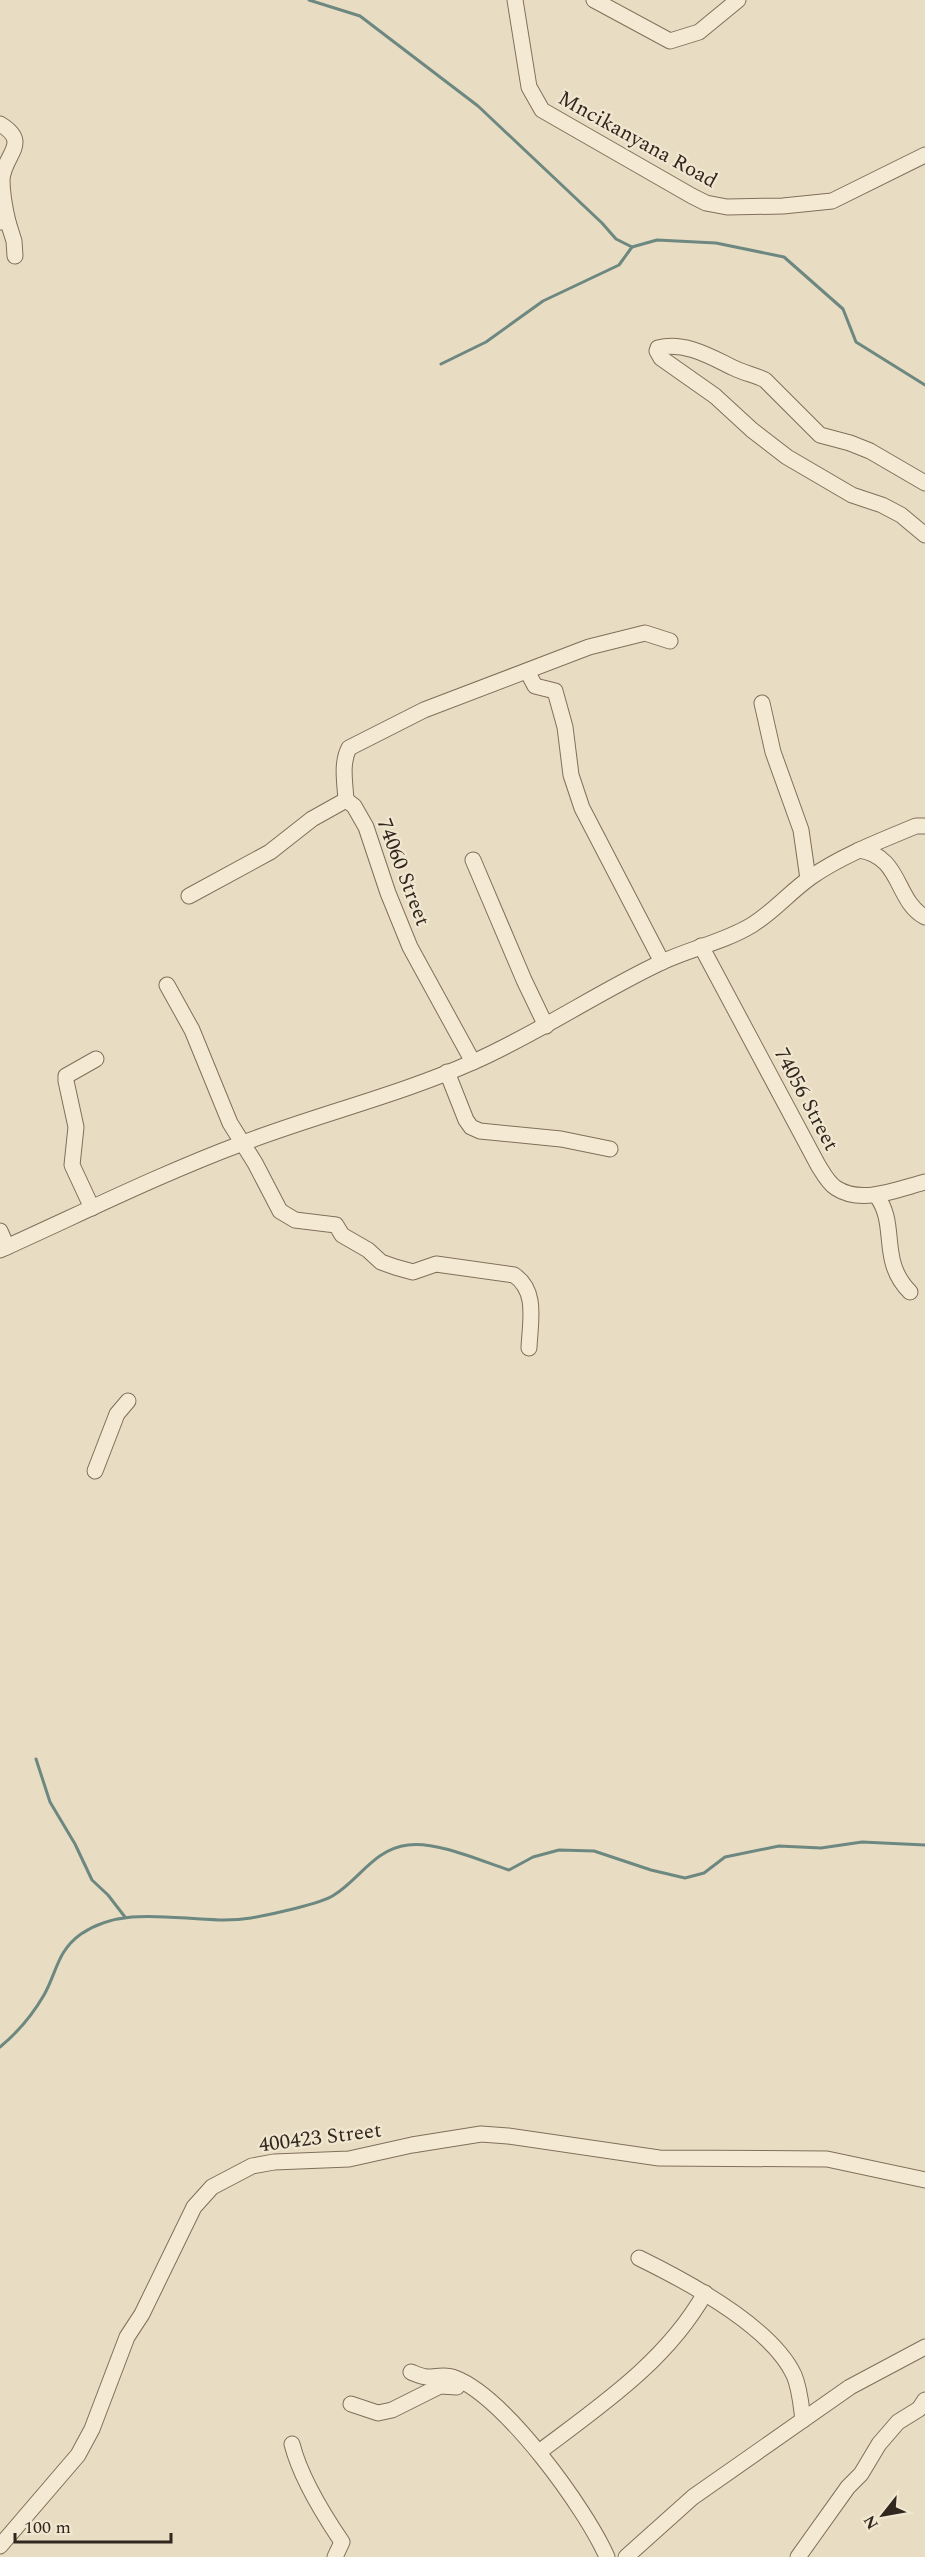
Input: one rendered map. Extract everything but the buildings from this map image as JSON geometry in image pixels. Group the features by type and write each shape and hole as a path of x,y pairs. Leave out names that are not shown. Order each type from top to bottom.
{"street":[{"name":"Mncikanyana Road","path":"515,0 529,87 542,110 706,203 744,207 820,204 845,196 925,155"},
{"path":"594,0 670,41 699,32 738,0"},
{"path":"0,124 14,135 16,142 15,149 4,168 2,180 4,222 14,241 15,256"},
{"path":"925,483 870,451 820,435 765,380 737,370 706,353 666,346 658,348 657,351 661,358 715,396 752,430 787,457 852,495 882,505 901,515 925,535"},
{"path":"189,896 270,852 312,819 346,800 344,768 345,755 349,748 423,710 589,646 645,633 670,641"},
{"path":"527,671 535,686 555,691 565,727 568,763 582,808 662,962"},
{"path":"762,703 773,752 801,830 808,879"},
{"name":"74060 Street","path":"346,800 354,806 366,826 388,893 410,947 473,1062"},
{"path":"0,1230 3,1248 244,1142 348,1106 402,1091 473,1062 546,1026 662,962 701,946 722,941 754,924 808,879 837,859 916,826 925,826"},
{"path":"859,850 869,851 883,859 913,908 925,917"},
{"path":"473,860 546,1026"},
{"name":"74056 Street","path":"701,946 818,1166 828,1180 836,1188 859,1196 876,1195 925,1182"},
{"path":"167,985 192,1030 230,1123 244,1142 280,1211 296,1220 336,1225 342,1235 368,1250 381,1262 413,1272 436,1264 514,1275 524,1282 531,1294 529,1348"},
{"path":"92,1208 72,1165 75,1127 66,1076 96,1059"},
{"path":"447,1072 471,1127 480,1131 561,1139 610,1149"},
{"path":"876,1195 885,1212 894,1270 900,1282 910,1292"},
{"path":"95,1471 117,1414 128,1401"},
{"name":"400423 Street","path":"0,2546 78,2455 92,2429 127,2337 142,2314 195,2206 212,2187 252,2166 274,2162 349,2159 412,2145 481,2134 658,2158 827,2159 925,2180"},
{"path":"639,2258 726,2306 774,2349 787,2364 797,2385 803,2420"},
{"path":"539,2452 650,2364 672,2342 705,2293"},
{"path":"626,2557 693,2497 850,2387 925,2347"},
{"path":"411,2372 426,2377 456,2378 492,2402 539,2452 592,2529 607,2557"},
{"path":"351,2404 378,2413 392,2410 440,2386 471,2387"},
{"path":"798,2557 848,2487 861,2474 879,2444 898,2422 919,2409 925,2400"},
{"path":"292,2444 304,2480 342,2542 335,2557"}],"waterway":[{"path":"309,0 360,16 478,106 602,223 616,239 632,247 657,240 716,243 784,257 843,309 856,342 925,385"},
{"path":"441,364 486,342 543,301 619,265 632,247"},
{"path":"36,1759 50,1802 75,1844 92,1880 108,1895 125,1917"},
{"path":"0,2047 30,2016 40,2002 67,1947 81,1934 100,1924 121,1918 142,1916 230,1920 294,1909 334,1895 376,1858 408,1845 445,1849 509,1870 533,1857 559,1850 594,1851 651,1870 685,1878 704,1873 725,1857 779,1846 821,1848 862,1842 925,1845"}]}
